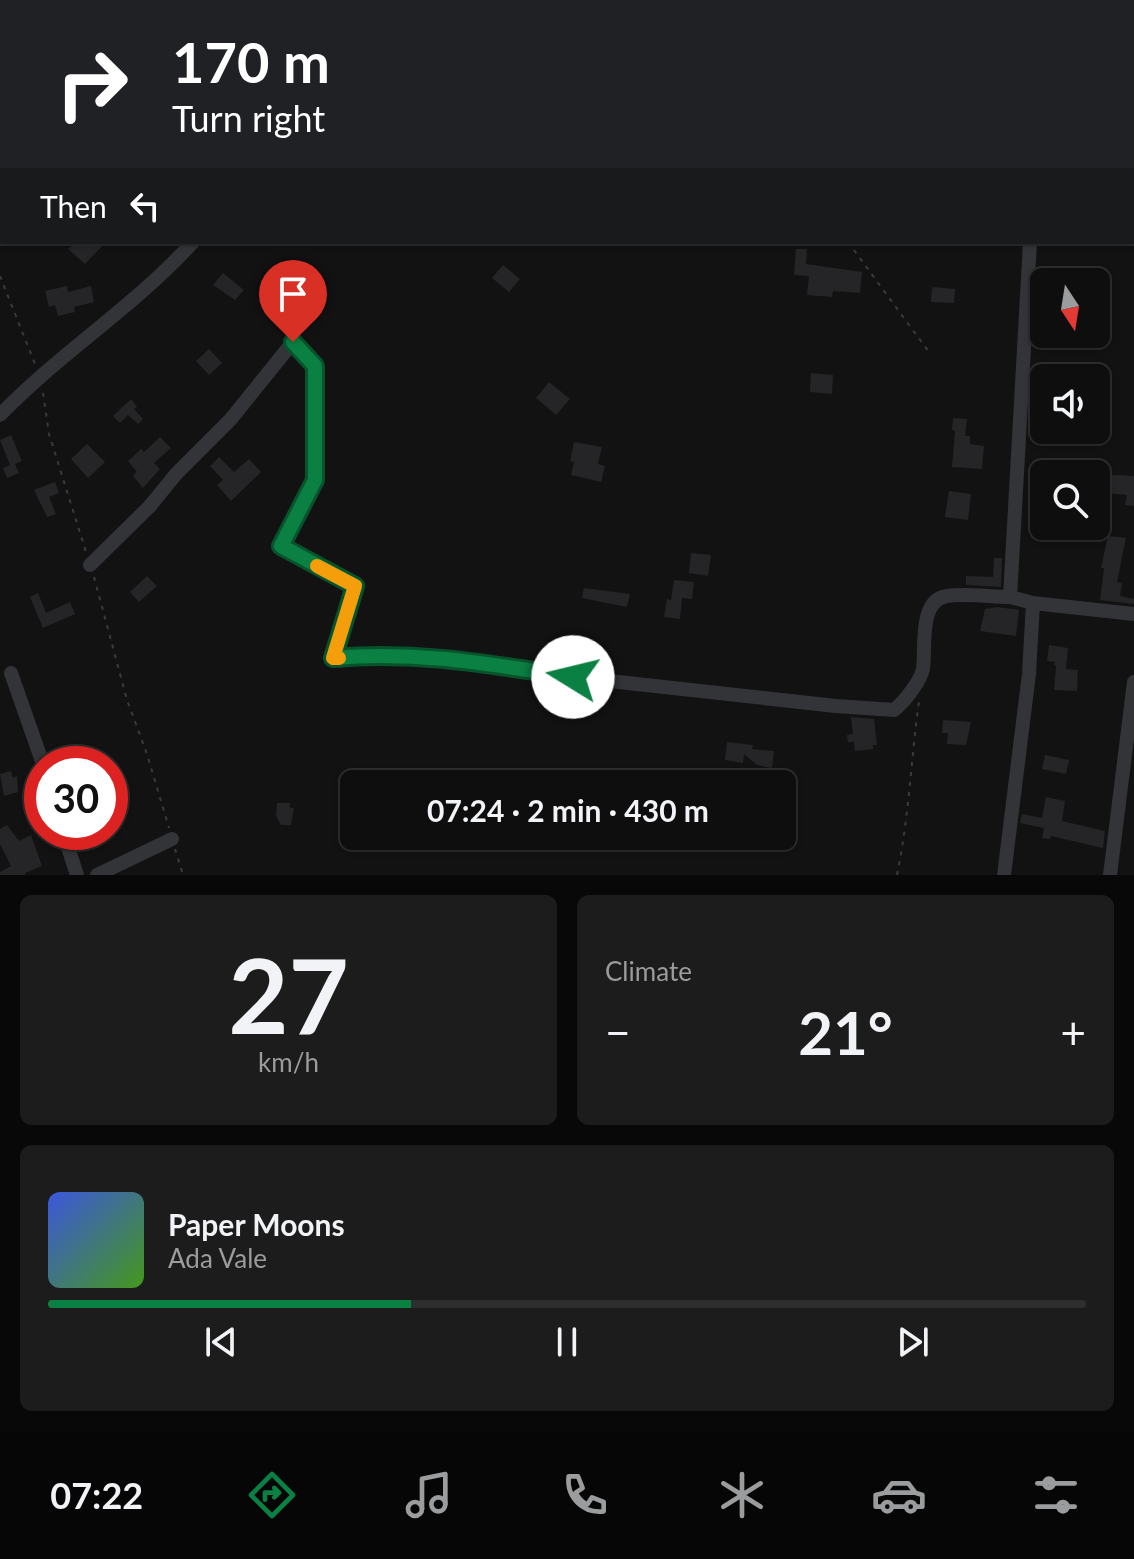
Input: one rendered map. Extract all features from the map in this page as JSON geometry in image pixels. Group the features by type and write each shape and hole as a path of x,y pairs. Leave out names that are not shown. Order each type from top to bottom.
{"street":[{"path":"0,415 40,376 166,270 191,244"},
{"path":"1010,597 1030,244"},
{"path":"90,565 231,419 293,342 315,366 315,480 281,546 355,586 333,658 415,655 462,659 573,677 894,710 922,672 926,619 933,603 944,596 1010,597 1033,603 1134,614"},
{"path":"1004,875 1029,674 1033,603"},
{"path":"11,673 37,746"},
{"path":"1110,875 1134,682"},
{"path":"97,875 172,839"},
{"path":"69,850 77,875"}],"path":[{"path":"849,244 929,352"},
{"path":"897,875 909,811 910,766 919,695"}],"building":[{"path":"73,244 104,244 85,264 68,249"},
{"path":"796,249 807,249 806,264 862,272 860,293 833,291 832,297 807,295 809,276 794,275"},
{"path":"503,265 520,279 509,292 492,278"},
{"path":"223,273 244,290 235,300 213,285"},
{"path":"67,286 68,292 91,286 94,302 74,307 75,312 58,316 55,305 49,307 45,291"},
{"path":"932,287 955,289 954,303 931,302"},
{"path":"209,349 222,363 209,375 196,361"},
{"path":"811,373 833,375 832,394 810,392"},
{"path":"549,382 570,399 556,415 536,398"},
{"path":"131,399 137,407 134,409 143,419 138,424 128,415 120,423 113,416"},
{"path":"953,418 967,419 965,436 970,436 970,444 984,446 982,469 952,467"},
{"path":"11,435 22,461 15,464 19,473 7,478 3,468 10,465 0,440"},
{"path":"160,437 171,448 154,463 160,469 143,488 133,476 137,472 128,461"},
{"path":"574,442 602,447 598,464 605,466 601,482 571,475"},
{"path":"87,444 105,462 88,478 71,459"},
{"path":"219,457 234,472 249,459 261,472 231,501 217,485 223,480 210,466"},
{"path":"1110,475 1134,476 1134,506 1125,505 1127,495 1110,493"},
{"path":"55,482 59,493 49,497 56,514 47,517 34,490"},
{"path":"949,491 971,494 968,520 945,517"},
{"path":"1110,536 1126,538 1117,582 1122,583 1120,596 1134,599 1134,604 1100,600 1104,568 1101,568"},
{"path":"691,553 711,555 708,576 689,573"},
{"path":"994,558 1002,558 1001,587 966,585 966,576 993,577"},
{"path":"147,576 157,586 139,602 130,592"},
{"path":"674,580 694,582 692,599 682,598 680,619 664,617"},
{"path":"584,588 630,594 627,607 582,598"},
{"path":"38,593 46,613 70,602 75,614 43,628 30,597"},
{"path":"985,609 1019,610 1016,636 980,631"},
{"path":"1049,645 1068,648 1066,669 1078,670 1077,691 1054,690 1056,666 1055,662 1047,661"},
{"path":"851,717 874,719 877,745 873,745 873,749 855,751 854,742 848,742 847,735 853,734"},
{"path":"943,720 971,722 966,745 947,744 948,733 942,733"},
{"path":"727,742 774,751 772,768 757,765 744,754 743,763 725,760"},
{"path":"1045,755 1069,760 1066,774 1042,769"},
{"path":"11,771 13,778 17,776 18,792 4,796 0,774"},
{"path":"1046,797 1065,801 1062,821 1105,831 1103,848 1051,836 1050,839 1042,838 1044,828 1020,823 1022,814 1042,818"},
{"path":"277,803 290,803 290,808 294,808 291,825 281,825 276,816"},
{"path":"7,825 19,841 24,838 24,850 36,850 42,866 26,875 0,875 11,866 0,844 0,829"}],"slow traffic":[{"path":"317,566 355,586 333,658 339,658"}],"route":[{"path":"293,342 315,366 315,480 281,546 355,586 333,658 415,655 462,659 573,677"}]}
